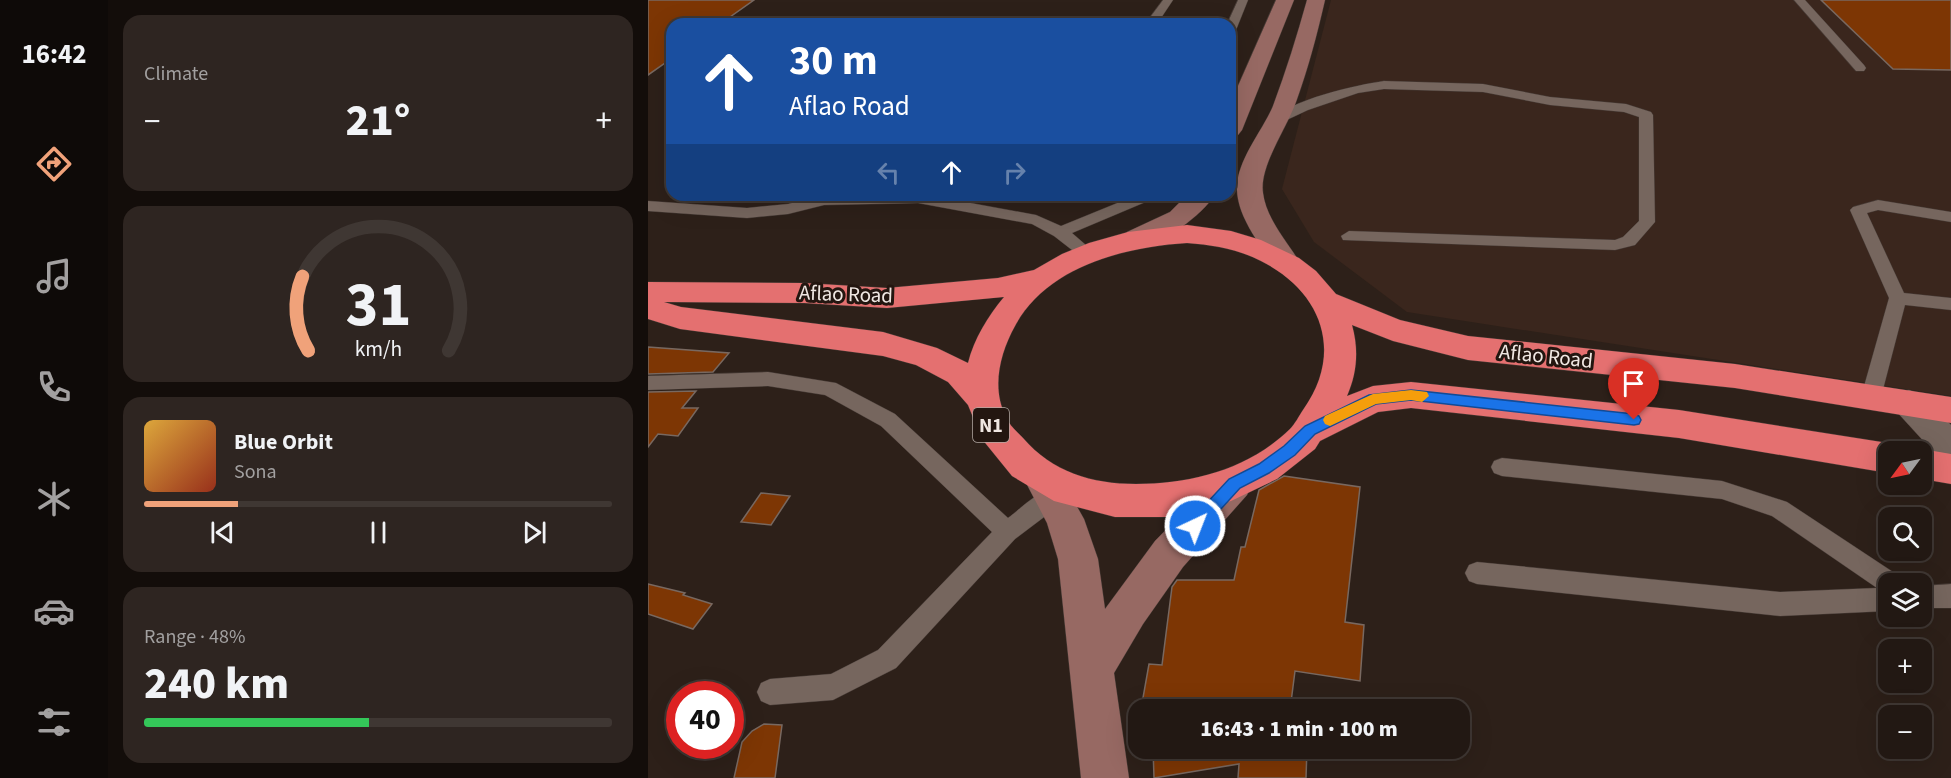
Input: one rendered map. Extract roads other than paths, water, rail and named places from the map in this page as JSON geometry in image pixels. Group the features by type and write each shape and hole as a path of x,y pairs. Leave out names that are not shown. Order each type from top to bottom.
{"highway":[{"name":"N1","path":"1162,235 1212,236 1236,240 1283,258 1314,285 1326,302 1336,321 1341,341 1341,363 1336,386 1326,408 1310,430 1264,469 1202,494 1167,501 1133,502 1046,488 1001,442 989,420 982,398 982,375 986,353 995,332 1013,306 1043,278 1088,253 1137,238 1162,235"},
{"name":"Aflao Road","path":"648,292 804,292 887,298 998,288 1043,278"},
{"name":"Aflao Road","path":"1326,302 1393,330 1468,348 1736,376 1951,410"},
{"name":"Aflao Road","path":"648,308 680,318 883,344 926,356 959,373 982,398"},
{"name":"N1","path":"1310,430 1373,399 1411,395 1679,424 1878,456"},
{"path":"1932,466 1951,469"}],"main road":[{"path":"1236,109 1285,0"},
{"path":"1283,258 1255,212 1249,181 1278,120 1305,44 1316,0"},
{"path":"1137,238 1179,218 1197,201"},
{"path":"1092,669 1128,610 1169,554 1234,483"},
{"path":"1046,488 1065,519 1078,560 1105,778"}],"street":[{"path":"1909,403 1951,448"}],"lane":[{"path":"1155,18 1168,0"},
{"path":"1235,18 1243,0"},
{"path":"1799,0 1860,68"},
{"path":"1278,120 1304,107 1356,89 1384,85 1482,88 1550,101 1626,108 1646,115 1647,222 1629,241 1615,245 1349,236"},
{"path":"648,206 747,213 788,210 820,201"},
{"path":"934,201 1036,220 1060,232 1088,253"},
{"path":"1060,232 1135,201"},
{"path":"1871,397 1898,298 1858,210 1878,205 1951,217"},
{"path":"1898,298 1951,304"},
{"path":"648,383 768,379 829,388 888,420 1007,532"},
{"path":"1502,467 1722,490 1779,509 1878,575"},
{"path":"770,692 833,687 887,659 1046,488"},
{"path":"1477,573 1780,604 1878,599"},
{"path":"1932,597 1951,596"}]}
